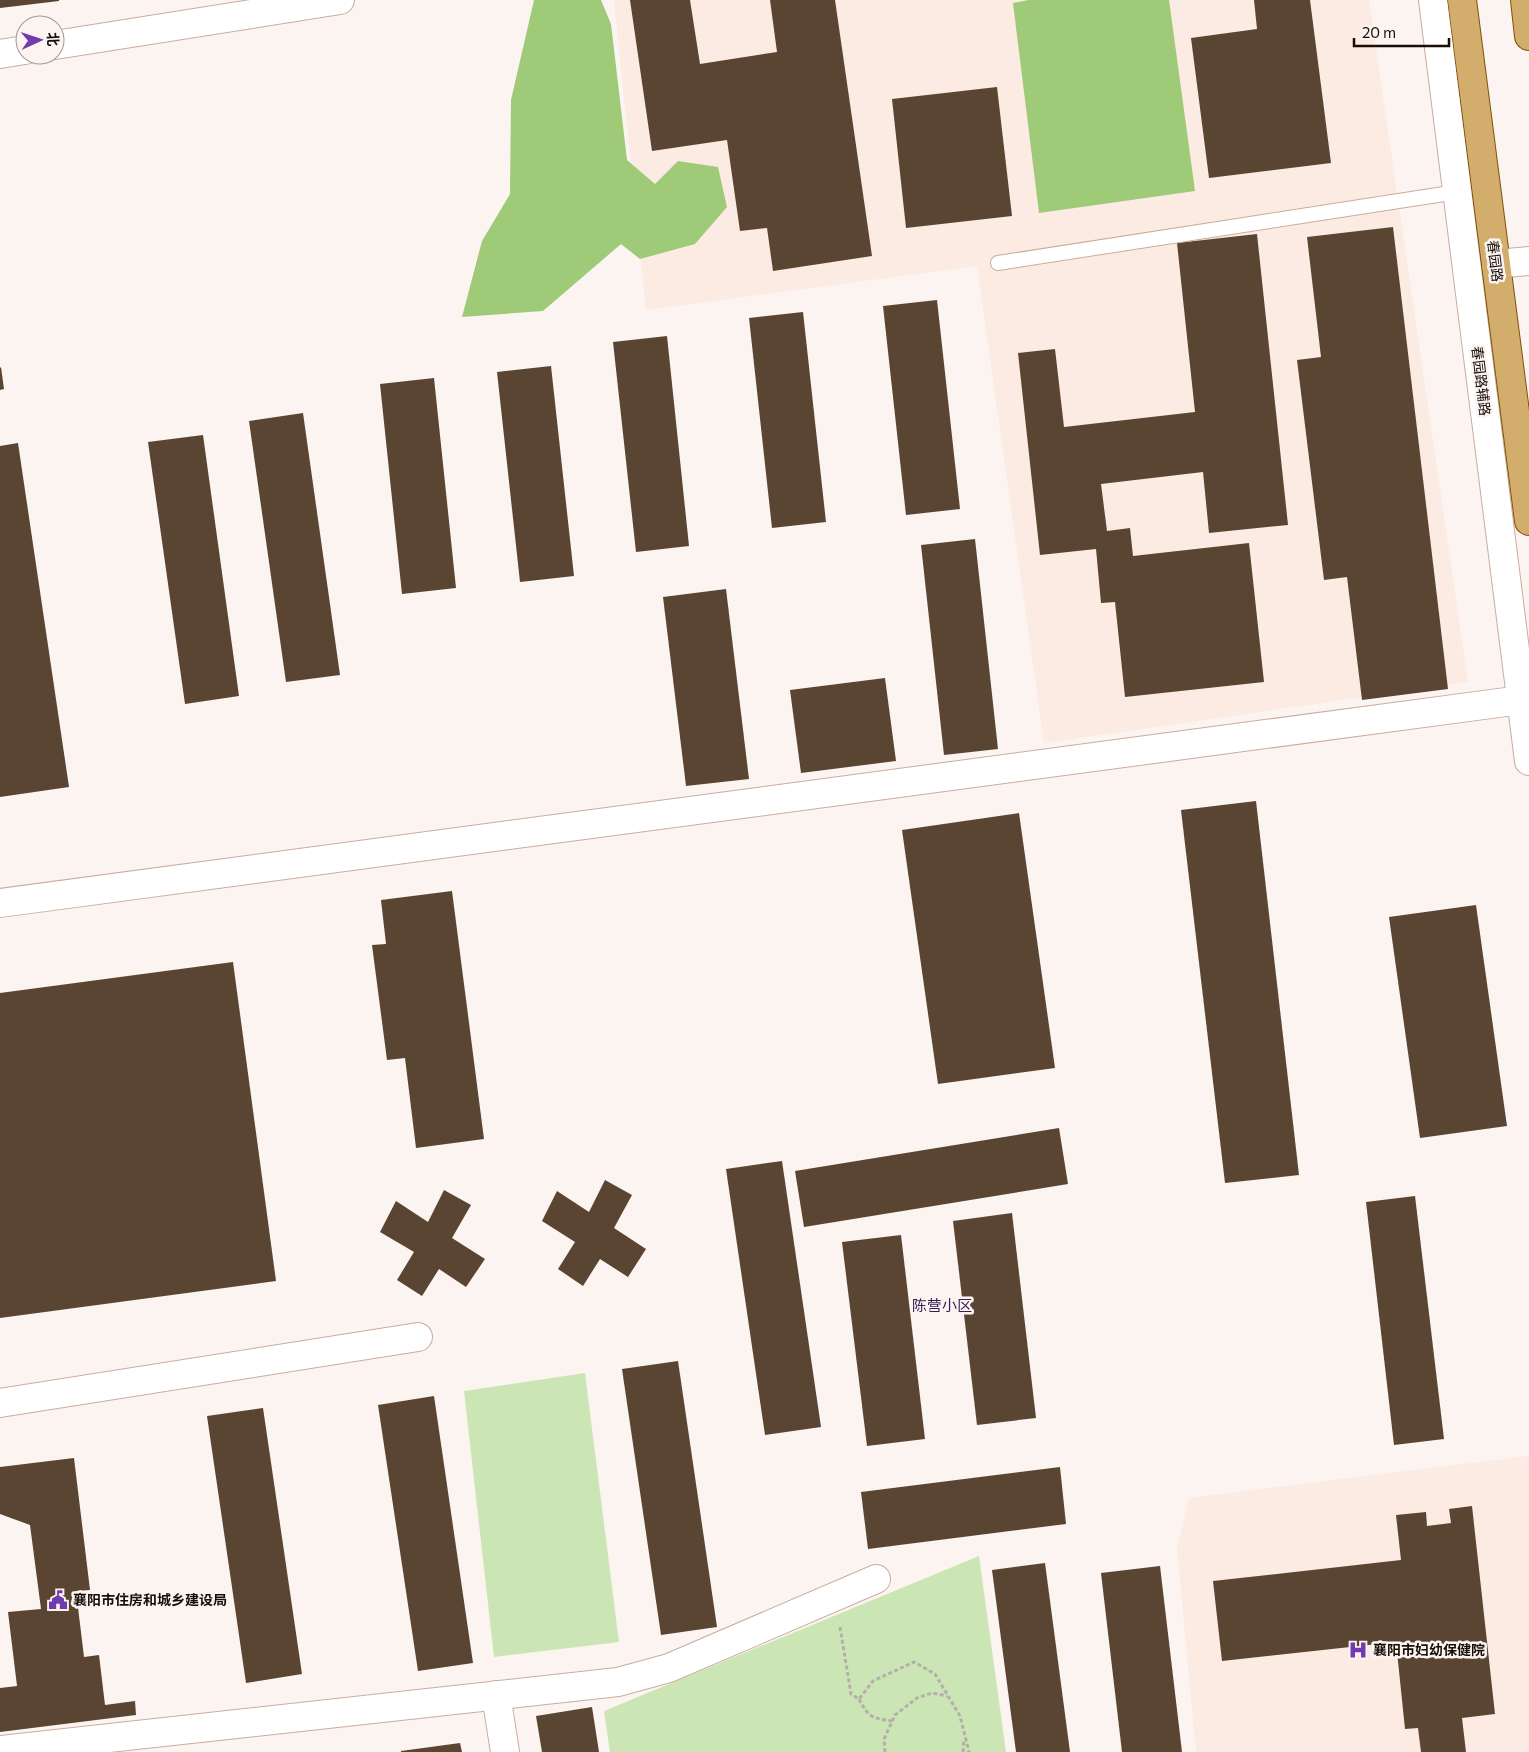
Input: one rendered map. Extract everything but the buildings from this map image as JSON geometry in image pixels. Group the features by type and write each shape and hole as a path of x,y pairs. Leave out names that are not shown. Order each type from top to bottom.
{"main road":[{"name":"春园路","path":"1462,0 1529,521"},
{"path":"1525,0 1529,36"}],"street":[{"path":"65,43 340,0"},
{"name":"春园路辅路","path":"1433,0 1529,762"},
{"path":"0,54 15,52"},
{"path":"1496,264 1529,261"},
{"path":"0,903 1521,700"},
{"path":"0,1403 418,1337"},
{"path":"0,1750 618,1682 669,1668 876,1579"},
{"path":"496,1695 505,1752"}],"lane":[{"path":"998,263 1457,192"}],"path":[{"path":"835,1596 851,1694 859,1699 865,1710 874,1719 892,1721"},
{"path":"859,1699 873,1681 914,1662 935,1674 960,1716 969,1752"},
{"path":"885,1752 884,1739 895,1715 917,1698 932,1693 947,1696"},
{"path":"963,1752 965,1736"}],"shaded area":[{"path":"614,0 1369,0 1468,682 1044,743 977,266 646,310"},
{"name":"襄阳市妇幼保健院","path":"1529,1456 1529,1752 1196,1752 1177,1548 1189,1498"}],"green space":[{"path":"534,0 601,0 611,24 627,160 655,184 678,161 718,167 727,207 695,244 640,259 621,244 543,311 462,317 482,241 510,194 511,100"},
{"path":"1029,0 1169,0 1195,191 1039,213 1013,3"},
{"path":"585,1373 619,1642 494,1657 464,1391"},
{"path":"979,1556 1006,1752 610,1752 604,1711"}],"place":[{"name":"襄阳市住房和城乡建设局","path":"58,1600"},
{"name":"襄阳市妇幼保健院","path":"1358,1650"}],"district":[{"name":"陈营小区","path":"942,1306"}]}
